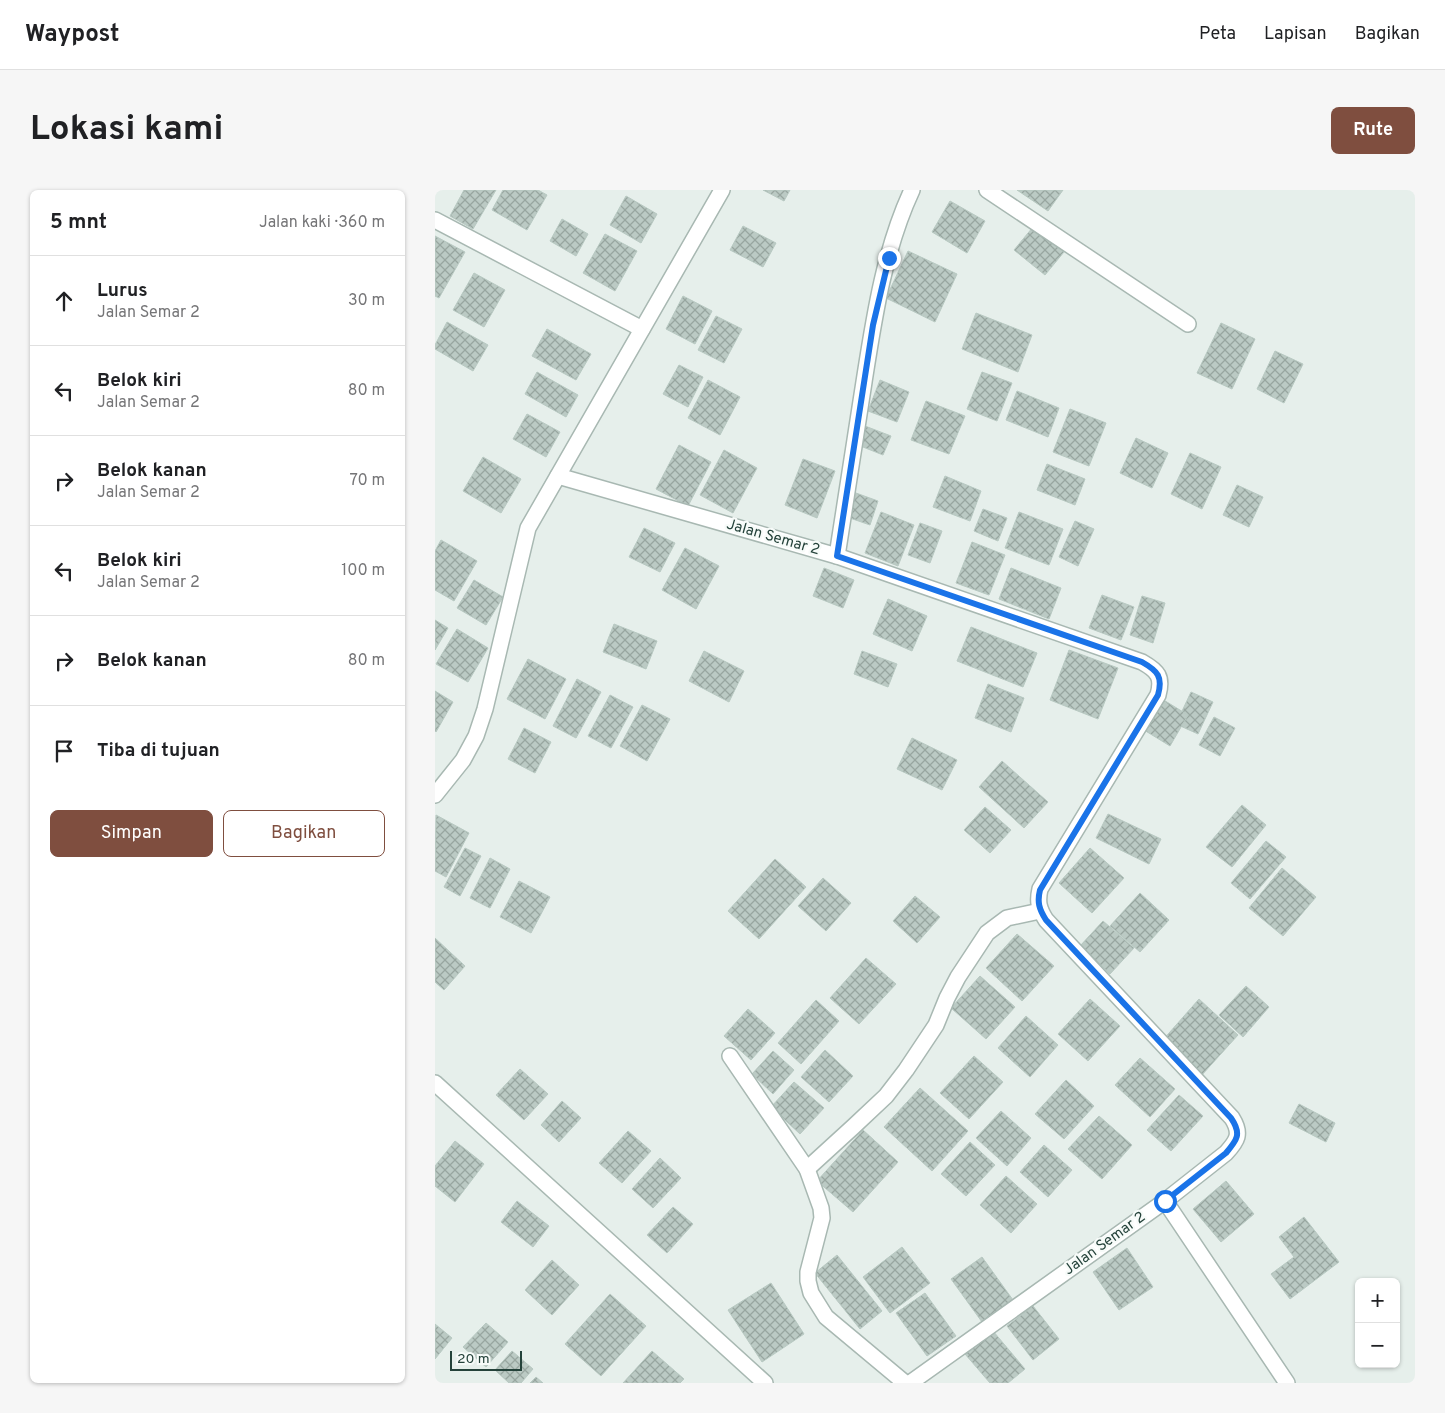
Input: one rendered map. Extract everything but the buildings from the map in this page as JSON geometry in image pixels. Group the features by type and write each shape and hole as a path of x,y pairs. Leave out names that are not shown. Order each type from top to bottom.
{"street":[{"path":"435,796 463,760 476,736 485,709 528,528 722,190"},
{"path":"837,556 873,325 897,230 912,190"},
{"path":"987,190 1188,324"},
{"path":"435,220 642,328"},
{"name":"Jalan Semar 2","path":"558,476 837,556 1142,662 1153,668 1159,676 1160,686 1158,695 1040,890 1038,899 1040,911 1046,920 1231,1118 1237,1126 1238,1135 1234,1144 1226,1153 1165,1201 910,1383"},
{"path":"807,1169 886,1096 906,1070 936,1025 958,977 987,933 1007,918 1040,911"},
{"path":"730,1056 807,1169 821,1208 823,1218 808,1272 811,1293 826,1317 905,1383"},
{"path":"435,1083 765,1383"},
{"path":"1165,1201 1287,1383"}],"route":[{"path":"889,258 873,325 837,556 1142,662 1153,668 1159,676 1160,686 1158,695 1040,890 1038,899 1040,911 1046,920 1237,1126 1238,1135 1234,1144 1226,1153 1165,1201"}]}
